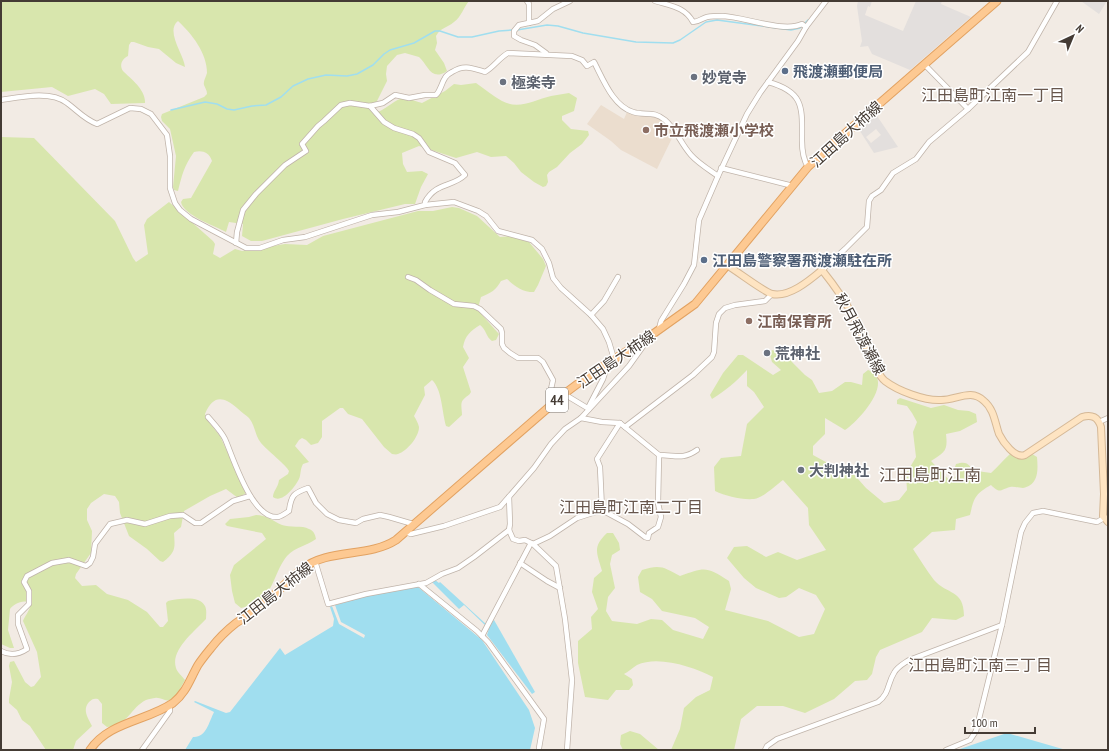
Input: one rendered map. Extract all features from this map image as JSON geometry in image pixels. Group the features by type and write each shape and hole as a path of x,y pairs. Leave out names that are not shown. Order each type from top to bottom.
{"main road":[{"name":"江田島大柿線","path":"90,750 104,735 169,705 180,697 205,656 230,628 258,610 302,569 315,561 325,558 381,548 389,544 564,394 695,304 728,266 808,167 997,1"},
{"path":"728,266 772,294 786,293 796,289 822,270"},
{"name":"秋月飛渡瀬線","path":"822,270 850,309 883,380 921,398 941,400 970,394 977,395 985,401 992,412 1000,435 1016,454 1022,456 1025,455 1082,417 1091,415 1096,417 1100,422"},
{"path":"1100,422 1104,494 1103,516 1106,520"}],"street":[{"path":"527,1 529,4 529,23"},
{"path":"548,54 535,45 514,36 514,31 518,25 538,21 553,9 570,1"},
{"path":"656,1 683,9 690,15 693,22 697,22 707,17 722,16 786,27 805,25"},
{"path":"659,329 661,321 694,265 699,220 721,168 754,102 798,41 805,25 826,1"},
{"path":"822,270 867,227 869,201 872,196 881,190 893,173 916,159 929,142 968,109 1028,52 1057,1"},
{"path":"236,243 237,232 243,210 256,194 285,165 306,151 302,144 318,126 341,105 350,103 370,106 383,102 395,95 409,98 436,95 440,92 445,78 461,67 474,68 485,72 490,70 502,56 508,53 572,56 582,60 587,66 594,62 616,100 622,107 634,113 652,113 664,119 671,125 691,154 718,176"},
{"path":"924,64 968,109"},
{"path":"768,82 782,86 789,90 800,103 802,110 802,152 805,163 808,167"},
{"path":"1,100 41,95 56,96 67,102 85,119 97,124 130,108 141,108 151,114 167,135 169,141 170,188 175,203 180,210 191,219 202,223 246,248 260,248 283,240 305,237 372,215 398,212 425,205 454,202 478,211 486,216 498,231 532,240 542,249 549,263 553,278 561,288 603,329 609,342 611,361 588,409"},
{"path":"370,106 384,122 394,128 413,134 419,138 429,152 455,163 466,175 460,180 449,183 432,192 425,202 425,205"},
{"path":"721,168 793,186"},
{"path":"408,277 416,280 454,304 474,306 480,309 501,329 502,344 504,348 518,358 523,359 534,357 543,362 551,374 552,405"},
{"path":"590,315 604,301 618,277"},
{"path":"625,427 692,375 712,356 714,352 716,323 719,314 725,308 735,305 765,301 772,294"},
{"path":"404,532 412,534 444,526 500,507 534,468 551,444 565,428 581,418 628,366 644,345 646,339"},
{"path":"564,394 588,409"},
{"path":"208,416 224,437 252,501 270,515 279,516 290,511 291,500 296,493 308,488 321,509 339,520 356,523 363,519 380,515 413,524"},
{"path":"581,418 602,422 620,423 659,455 680,457 690,455 698,450"},
{"path":"1100,422 1108,418"},
{"path":"602,510 600,468 597,459 620,423"},
{"path":"482,636 532,544 550,536 577,518 602,510 628,524 648,538 649,533 658,527 661,517 658,503 659,455"},
{"path":"1,651 10,654 20,654 27,649 18,624 18,615 29,604 29,591 24,582 27,576 52,563 69,560 86,566 94,557 95,544 110,524 127,520 144,524 170,516 183,515 194,523 201,523 233,501 250,496"},
{"path":"509,498 509,530 512,539 519,541 525,540 532,544 556,566 572,680 567,750"},
{"path":"946,750 970,740 976,731 1002,625 1024,523 1033,513 1042,511 1097,522 1106,520"},
{"path":"315,561 328,604 366,594 426,583 442,574 458,568 509,530"},
{"path":"520,564 546,581 560,588"},
{"path":"419,584 482,636 497,653 544,719 538,748"},
{"path":"765,750 767,746 777,739 878,702 887,693 894,671 909,660 1002,625"},
{"path":"142,750 170,711 169,705"}],"shaded area":[{"path":"858,1 872,1 870,7 868,6 865,15 903,31 916,1 942,1 941,4 971,17 910,70 872,54 868,46 860,47 862,41 857,6"},
{"path":"1081,1 1107,1 1099,14"},
{"path":"601,105 624,119 627,112 651,115 662,120 674,134 657,169 621,150 587,124"},
{"path":"875,113 898,147 874,153 858,128","holes":["876,129 881,135 871,143 866,137"]}],"green space":[{"path":"1,1 469,1 457,20 442,29 436,36 437,43 435,50 444,63 447,71 442,74 433,74 419,57 405,53 397,55 387,66 387,81 374,107 375,113 400,99 408,99 422,103 445,91 454,84 461,85 476,83 495,97 508,104 514,105 569,93 577,98 574,111 562,116 562,120 571,129 588,131 589,135 582,144 570,153 557,167 549,172 547,175 548,182 546,186 543,187 521,172 506,156 491,157 477,152 456,158 419,146 402,153 403,164 407,172 422,171 428,174 421,187 415,204 405,204 262,241 251,241 242,236 243,224 229,222 226,232 193,216 183,207 181,202 183,199 191,198 212,161 207,154 200,151 194,152 184,171 178,191 174,190 173,187 176,156 170,129 162,121 162,114 204,97 207,94 204,80 207,73 202,51 198,44 178,21 173,31 185,67 176,63 159,49 134,42 131,42 129,45 128,56 122,62 121,67 123,71 141,89 145,98 145,103 111,104 104,94 95,89 68,96 52,87 1,92"},
{"path":"1,137 34,138 115,221 136,262 148,254 144,225 147,219 169,202 213,241 215,244 213,254 220,258 235,249 242,251 285,244 307,245 323,236 418,211 433,211 452,207 459,208 477,216 500,237 512,236 529,242 543,259 546,266 534,292 519,288 507,279 501,281 493,291 481,297 478,308 482,315 499,334 496,340 492,341 480,325 471,332 465,340 463,347 469,358 463,367 471,392 462,401 462,415 449,427 446,426 440,395 432,380 424,387 425,395 414,416 419,427 417,435 405,450 392,454 384,447 362,419 348,414 343,408 340,408 322,421 322,437 318,443 311,445 302,438 299,440 295,446 309,462 303,464 299,479 295,486 288,494 277,499 273,497 273,495 279,480 288,474 289,471 261,443 249,418 232,404 219,399 211,403 205,414 208,421 220,436 246,493 238,498 226,489 210,496 184,511 181,527 174,533 174,549 163,562 129,536 120,513 119,502 115,496 104,494 91,503 87,509 87,520 92,531 91,553 76,574 75,578 82,586 96,585 107,594 128,600 147,612 160,627 163,627 168,621 166,603 173,600 198,600 205,606 206,619 185,641 177,654 175,661 176,668 185,680 175,696 170,700 152,698 146,700 136,707 125,720 114,726 107,727 102,723 102,704 98,699 92,699 87,705 86,711 87,717 92,726 76,741 73,750 46,750 30,726 22,720 17,710 9,703 12,682 9,666 10,662 14,661 25,682 31,687 34,686 41,677 37,652 23,621 30,607 27,602 24,601 17,603 10,609 8,630 14,648 1,644"},
{"path":"772,350 790,355 794,358 792,362 812,380 819,393 832,391 845,382 862,385 863,374 868,370 876,375 878,382 872,401 851,426 845,430 825,418 825,434 813,446 813,455 835,467 851,471 866,488 884,503 899,500 907,490 906,474 916,457 913,432 917,422 907,406 897,404 897,400 900,398 931,408 944,405 976,414 977,422 960,431 946,434 946,448 940,455 931,461 951,482 956,476 956,464 966,463 977,471 991,473 1010,454 1021,457 1032,454 1037,457 1037,472 1035,480 1032,484 1023,488 1012,487 998,490 991,485 978,494 970,515 956,519 955,530 932,532 913,549 934,580 958,597 963,607 964,616 956,620 932,618 922,632 880,650 876,657 872,674 867,680 855,681 834,699 805,713 783,706 757,706 741,719 734,750 671,750 680,729 684,708 696,697 710,690 713,677 686,666 655,661 646,662 637,665 624,674 632,679 633,685 629,690 616,690 608,700 585,697 578,663 578,641 592,629 591,617 598,609 592,592 594,578 602,571 597,555 599,542 607,533 613,533 619,543 620,550 612,555 610,564 615,588 608,597 606,611 612,621 637,624 651,619 662,620 673,630 703,639 709,627 695,618 662,611 652,599 640,592 638,577 642,570 653,567 662,567 680,576 700,570 710,570 729,581 731,589 725,610 768,621 799,637 814,634 825,609 816,595 799,588 786,597 779,598 756,588 744,578 727,558 734,547 747,546 766,557 778,552 797,560 826,550 809,525 808,508 783,480 765,494 754,499 734,497 715,491 714,467 721,458 741,456 747,424 764,407 754,392 747,386 747,370 734,383 717,396 712,399 710,395 723,373 738,355 743,355 773,375 781,370 772,362 770,355"},
{"path":"256,515 266,517 285,526 306,528 311,530 315,534 316,539 287,556 283,561 272,585 261,600 241,608 235,603 230,575 234,565 266,539 262,533 227,526 225,524 230,519"},
{"path":"630,731 640,734 659,750 623,750 620,744 621,735"}],"water":[{"path":"435,580 439,583 440,582 487,625 486,626 464,605 459,609 432,582"},
{"path":"418,587 482,640 529,710 535,728 530,750 185,750 193,737 197,737 204,732 209,725 214,712 194,702 195,701 226,713 230,712 280,648 285,655 333,626 334,619 330,607 332,606 339,624 364,638 365,635 341,622 335,605 367,596"},
{"path":"494,620 535,692 532,694 487,635 491,622"},
{"path":"1007,733 1066,750 957,750"}],"waterway":[{"path":"517,30 547,25 636,42 673,43 680,40 706,22 717,20 791,30 800,28 808,20"},
{"path":"171,110 205,102 217,104 227,109 234,110 266,105 281,97 293,86 308,79 326,75 347,76 357,74 373,65 390,50 414,43 435,31 440,31 458,37 472,37 499,31 513,30"}],"place":[{"name":"飛渡瀬郵便局","path":"785,71"},
{"name":"妙覚寺","path":"694,77"},
{"name":"極楽寺","path":"503,82"},
{"name":"市立飛渡瀬小学校","path":"646,130"},
{"name":"江田島警察署飛渡瀬駐在所","path":"704,260"},
{"name":"江南保育所","path":"749,321"},
{"name":"荒神社","path":"767,353"},
{"name":"大判神社","path":"801,470"}],"district":[{"name":"江田島町江南一丁目","path":"993,95"},
{"name":"江田島町江南","path":"930,475"},
{"name":"江田島町江南二丁目","path":"631,507"},
{"name":"江田島町江南三丁目","path":"980,665"}]}
